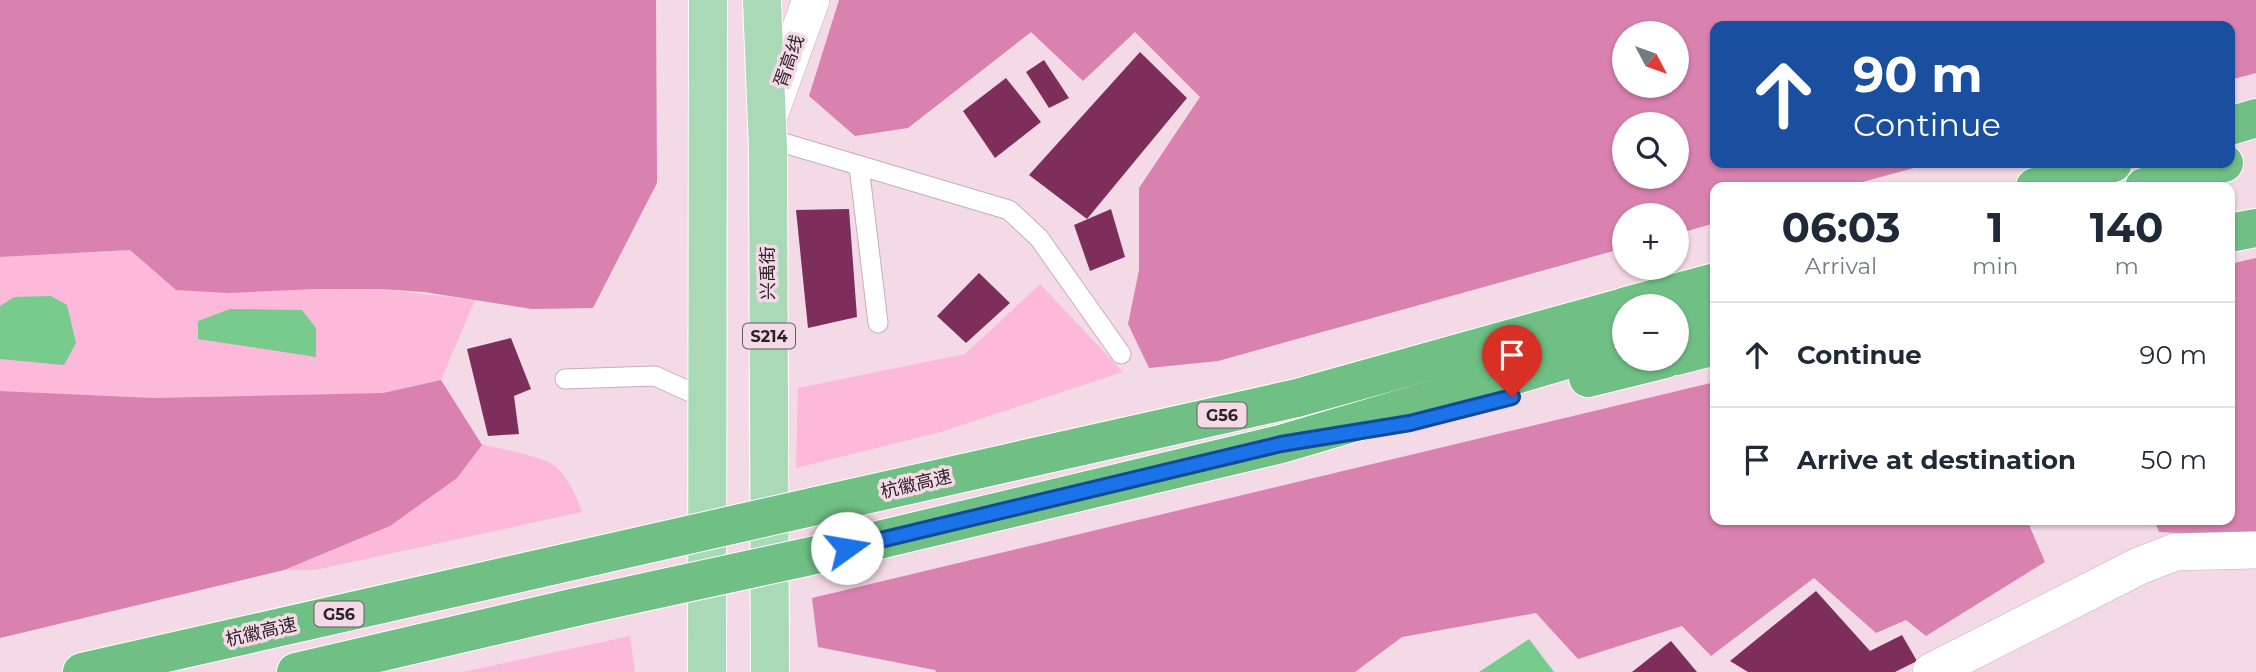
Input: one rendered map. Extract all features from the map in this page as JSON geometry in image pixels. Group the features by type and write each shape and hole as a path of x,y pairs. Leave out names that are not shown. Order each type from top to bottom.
{"highway":[{"path":"2235,124 2256,118"},
{"path":"2235,159 2256,153"},
{"path":"2051,182 2097,168"},
{"path":"2161,182 2207,168"},
{"path":"2235,232 2256,228"},
{"name":"杭徽高速","path":"1672,294 1710,283"},
{"name":"杭徽高速","path":"82,672 1297,398 1612,311"},
{"path":"1689,323 1710,317"},
{"name":"G56","path":"296,672 820,554 1281,444 1612,347"},
{"path":"1689,353 1710,347"},
{"path":"1281,444 1410,423 1617,371"}],"main road":[{"path":"708,0 708,672"},
{"name":"兴禹街","path":"762,0 767,130 770,672"}],"street":[{"name":"胥高线","path":"767,130 811,0"},
{"path":"1931,672 2139,566 2175,552 2256,550"}],"lane":[{"path":"767,130 859,166 1009,210 1039,238 1121,354"},
{"path":"859,166 878,323"},
{"path":"565,379 655,376 708,400"}],"shaded area":[{"path":"0,0 656,0 657,183 593,308 532,309 424,292 380,289 229,293 176,290 130,250 0,257"},
{"path":"839,0 2256,0 2256,73 2235,79 2235,21 1710,21 1710,168 1914,168 1862,182 1710,182 1710,224 1689,231 1689,203 1612,203 1612,251 1218,361 1149,368 1128,324 1139,270 1139,188 1200,97 1135,32 1083,81 1031,32 908,128 855,136 809,96"},
{"path":"130,250 176,290 380,289 475,300 441,380 383,393 154,398 0,391 0,257"},
{"path":"2256,258 2256,537 2159,532 2156,525 2235,525 2235,263"},
{"path":"1040,284 1123,372 941,432 796,468 798,388 965,354"},
{"path":"51,296 67,305 76,343 64,365 0,359 0,306 14,297"},
{"path":"230,309 302,310 316,328 316,357 198,339 198,321"},
{"path":"441,380 482,445 457,478 390,526 284,570 0,638 0,391 154,398 383,393"},
{"path":"1710,383 1710,525 2029,525 2045,562 1926,636 1906,620 1876,633 1814,578 1711,656 1682,626 1578,659 1536,613 1402,637 1355,672 936,672 818,647 812,598"},
{"path":"481,444 533,456 557,468 569,483 582,512 315,570 284,570 390,526"},
{"path":"630,636 635,672 463,672"},
{"path":"1529,639 1554,672 1479,672"}],"building":[{"path":"1140,52 1187,98 1087,219 1029,175"},
{"path":"1044,60 1069,98 1049,108 1026,72"},
{"path":"1006,78 1041,122 995,158 963,111"},
{"path":"849,209 857,317 808,328 796,210"},
{"path":"1111,209 1125,257 1090,271 1074,225"},
{"path":"979,273 1010,303 966,343 937,316"},
{"path":"511,338 531,389 514,396 519,434 488,436 467,349"},
{"path":"1816,591 1870,651 1902,635 1917,661 1895,672 1748,672 1730,661"},
{"path":"1671,641 1697,672 1632,672"}],"route":[{"path":"847,548 1281,444 1410,423 1512,397"}]}
